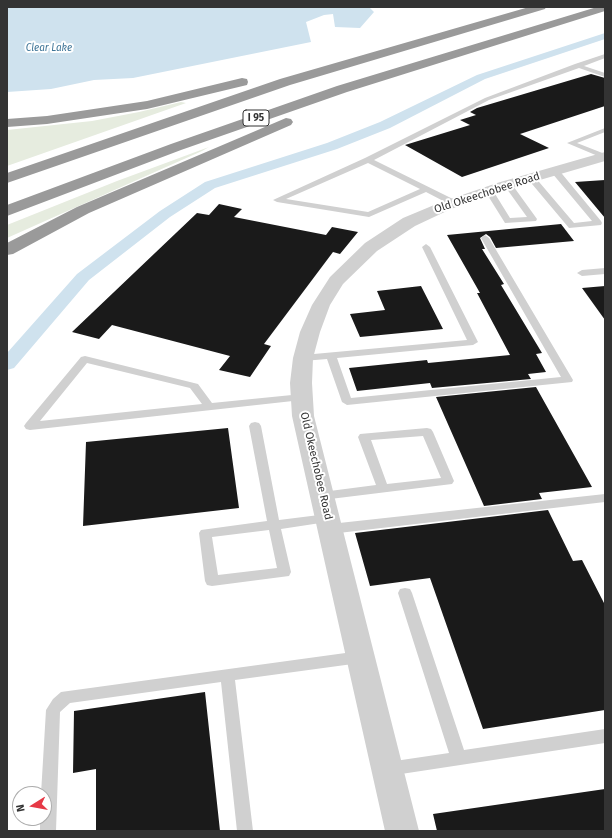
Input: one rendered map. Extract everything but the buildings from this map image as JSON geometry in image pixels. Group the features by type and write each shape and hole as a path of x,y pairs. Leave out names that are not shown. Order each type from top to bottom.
{"highway":[{"name":"I 95","path":"7,178 220,104 361,59 541,7"},
{"name":"I 95","path":"7,211 154,155 342,89 605,8"},
{"path":"7,241 83,210 288,121 429,70 509,37"},
{"path":"7,123 47,120 147,105 319,63 361,59"},
{"path":"7,250 83,210"}],"street":[{"name":"Old Okeechobee Road","path":"402,831 303,416 301,383 303,358 310,332 321,305 336,281 371,247 409,222 454,203 498,188 605,156"}],"lane":[{"path":"426,189 369,215 277,200 368,160 487,99 605,56"},
{"path":"577,65 605,76"},
{"path":"605,130 571,143 605,156"},
{"path":"368,160 454,203"},
{"path":"531,178 572,226 598,223 555,171"},
{"path":"498,188 533,219 508,221 498,188"},
{"path":"331,355 347,402 568,380 485,238"},
{"path":"303,358 473,342 426,247"},
{"path":"582,273 605,271"},
{"path":"209,407 194,386 85,359 30,426 139,414 209,407 302,397"},
{"path":"255,426 274,525 284,572 212,580 205,533 274,525 328,524 605,498"},
{"path":"322,496 383,489 448,481 427,432 364,437 383,489"},
{"path":"405,593 458,758"},
{"path":"48,831 53,710 66,697 360,658"},
{"path":"227,676 245,831"},
{"path":"387,769 605,736"}],"shaded area":[{"path":"181,102 186,103 7,166 7,130 92,121"},
{"path":"209,147 7,238 7,225 117,181"}],"water":[{"name":"Clear Lake","path":"7,7 369,7 374,12 360,28 335,27 333,14 324,15 306,22 311,42 133,78 94,80 51,89 7,92"}],"waterway":[{"path":"7,364 83,277 165,214 210,185 332,146 385,125 481,77 605,36"}]}
